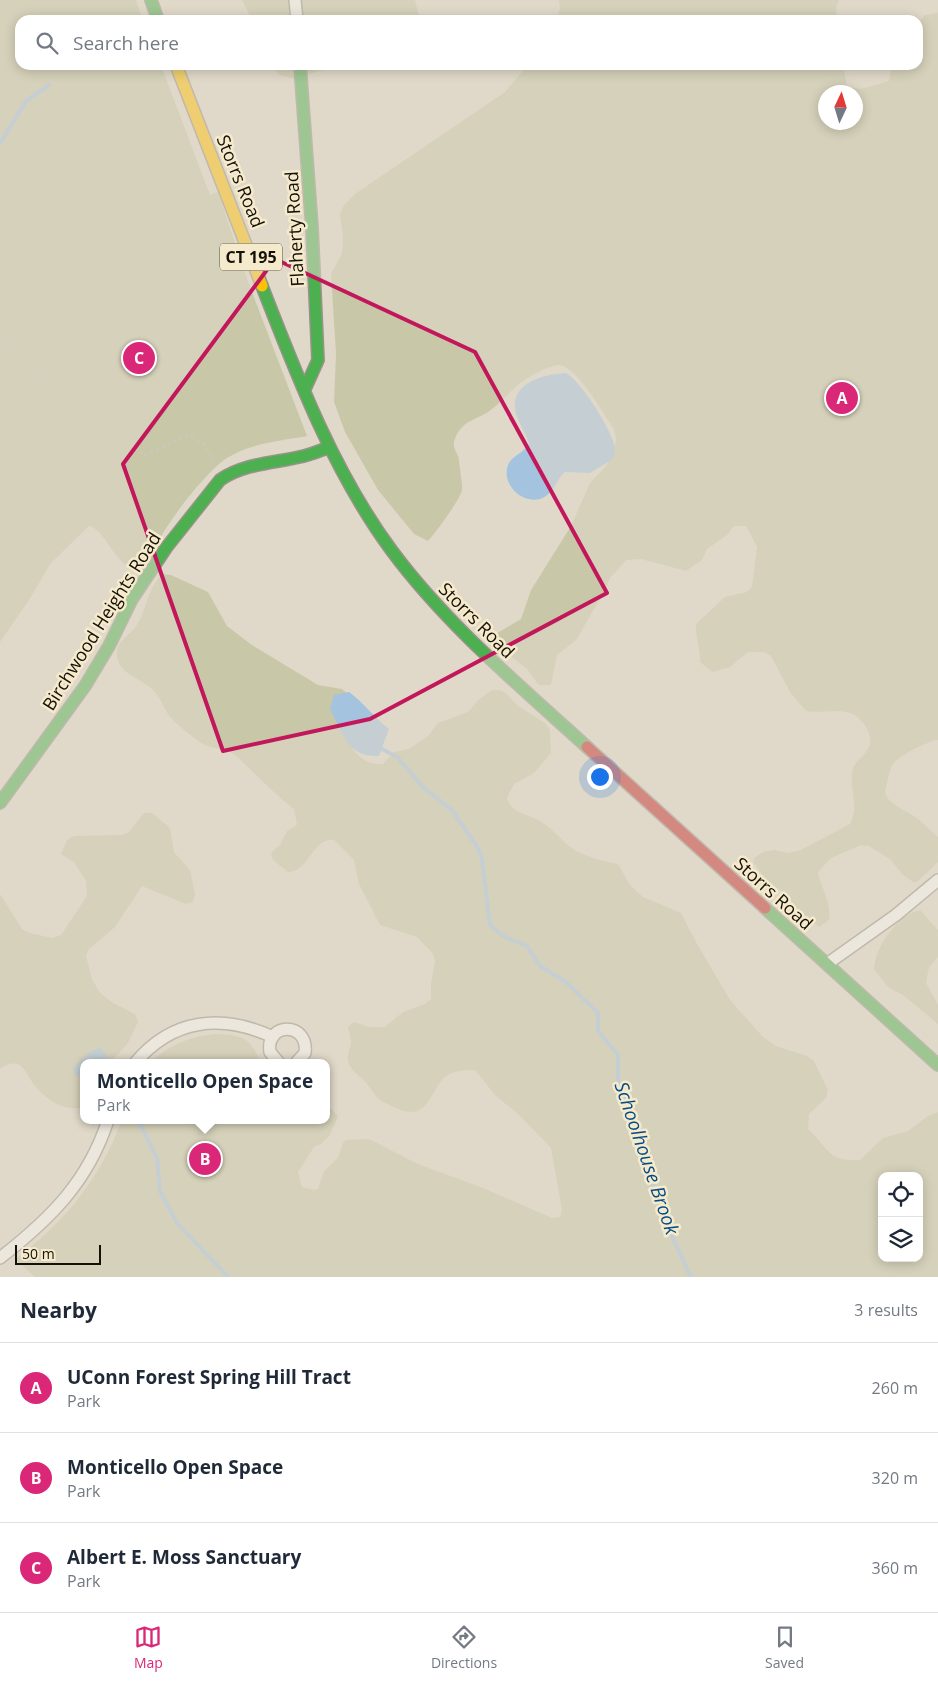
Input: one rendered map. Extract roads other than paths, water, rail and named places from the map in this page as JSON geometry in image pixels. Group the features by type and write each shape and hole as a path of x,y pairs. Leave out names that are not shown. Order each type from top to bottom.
{"main road":[{"path":"151,0 156,15"},
{"name":"Storrs Road","path":"178,70 288,354 330,447 391,550 426,594 472,642 938,1065"},
{"name":"Flaherty Road","path":"300,70 312,228 318,360 305,389"},
{"name":"Birchwood Heights Road","path":"0,803 85,686 109,646 132,599 166,548 194,510 220,480 230,473 246,468 304,456 330,447"}],"street":[{"path":"295,0 296,15"},
{"path":"827,964 896,915 938,880"},
{"path":"138,1059 148,1047 166,1036 195,1024 224,1023 246,1026 273,1036"},
{"path":"276,1059 270,1052 269,1047 273,1036 286,1029 301,1035 305,1041 305,1053 300,1059"},
{"path":"0,1258 39,1227 67,1197 88,1164 106,1124"}],"water":[{"path":"566,373 587,395 602,418 612,439 615,452 613,459 590,473 565,472 549,494 539,499 531,500 517,493 508,481 508,465 529,443 517,418 515,402 517,394 528,383 535,380"},
{"path":"349,692 389,729 379,756 369,756 353,748 343,735 330,709 334,695"},
{"path":"99,1047 106,1054 106,1059 83,1059"},
{"path":"80,1061 80,1076 75,1075 73,1068"}],"waterway":[{"path":"0,143 26,101 49,85"},
{"name":"Schoolhouse Brook","path":"382,749 397,757 424,788 452,810 478,848 482,859 490,925 503,936 527,946 540,966 566,982 598,1013 598,1031 618,1055 618,1085 642,1132 645,1161 660,1207 666,1215 669,1230 691,1277"},
{"path":"140,1124 157,1158 160,1191 177,1223 228,1277"}],"place":[{"name":"Albert E. Moss Sanctuary","path":"139,358"},
{"name":"UConn Forest Spring Hill Tract","path":"842,398"},
{"name":"Monticello Open Space","path":"205,1159"}]}
